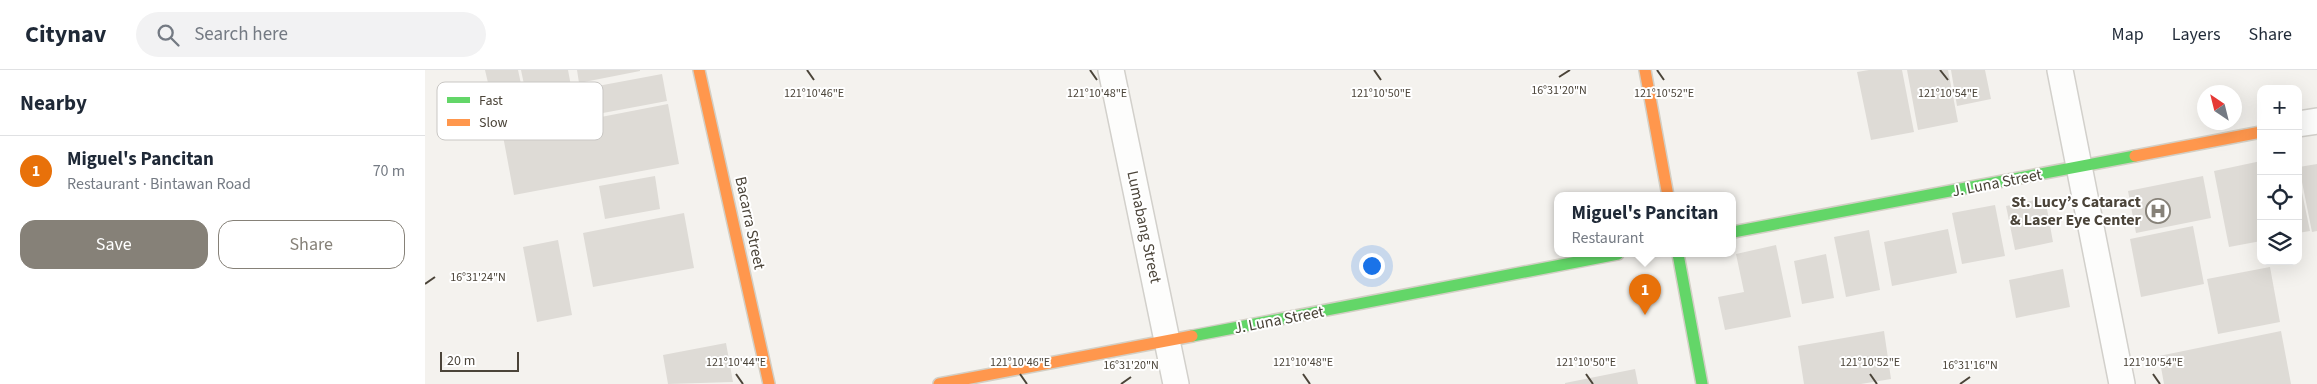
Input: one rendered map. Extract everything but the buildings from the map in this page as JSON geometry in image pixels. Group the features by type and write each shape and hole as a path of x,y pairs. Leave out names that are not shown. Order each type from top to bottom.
{"street":[{"name":"Bacarra Street","path":"699,70 769,384"},
{"name":"Lumabang Street","path":"1111,70 1176,384"},
{"path":"1645,70 1667,192"},
{"path":"2060,70 2122,384"},
{"path":"2302,123 2317,120"},
{"name":"J. Luna Street","path":"1736,231 2257,133"},
{"name":"J. Luna Street","path":"939,384 1602,257"},
{"path":"1679,257 1702,384"}],"traffic: fast":[{"path":"1736,231 2135,156"},
{"path":"1192,336 1602,257"},
{"path":"1679,257 1702,384"}],"traffic: slow":[{"path":"699,70 769,384"},
{"path":"1645,70 1667,192"},
{"path":"2135,156 2257,133"},
{"path":"939,384 1192,336"}],"place":[{"name":"St. Lucy’s Cataract & Laser Eye Center","path":"2158,211"},
{"name":"Miguel's Pancitan","path":"1645,315"}]}
